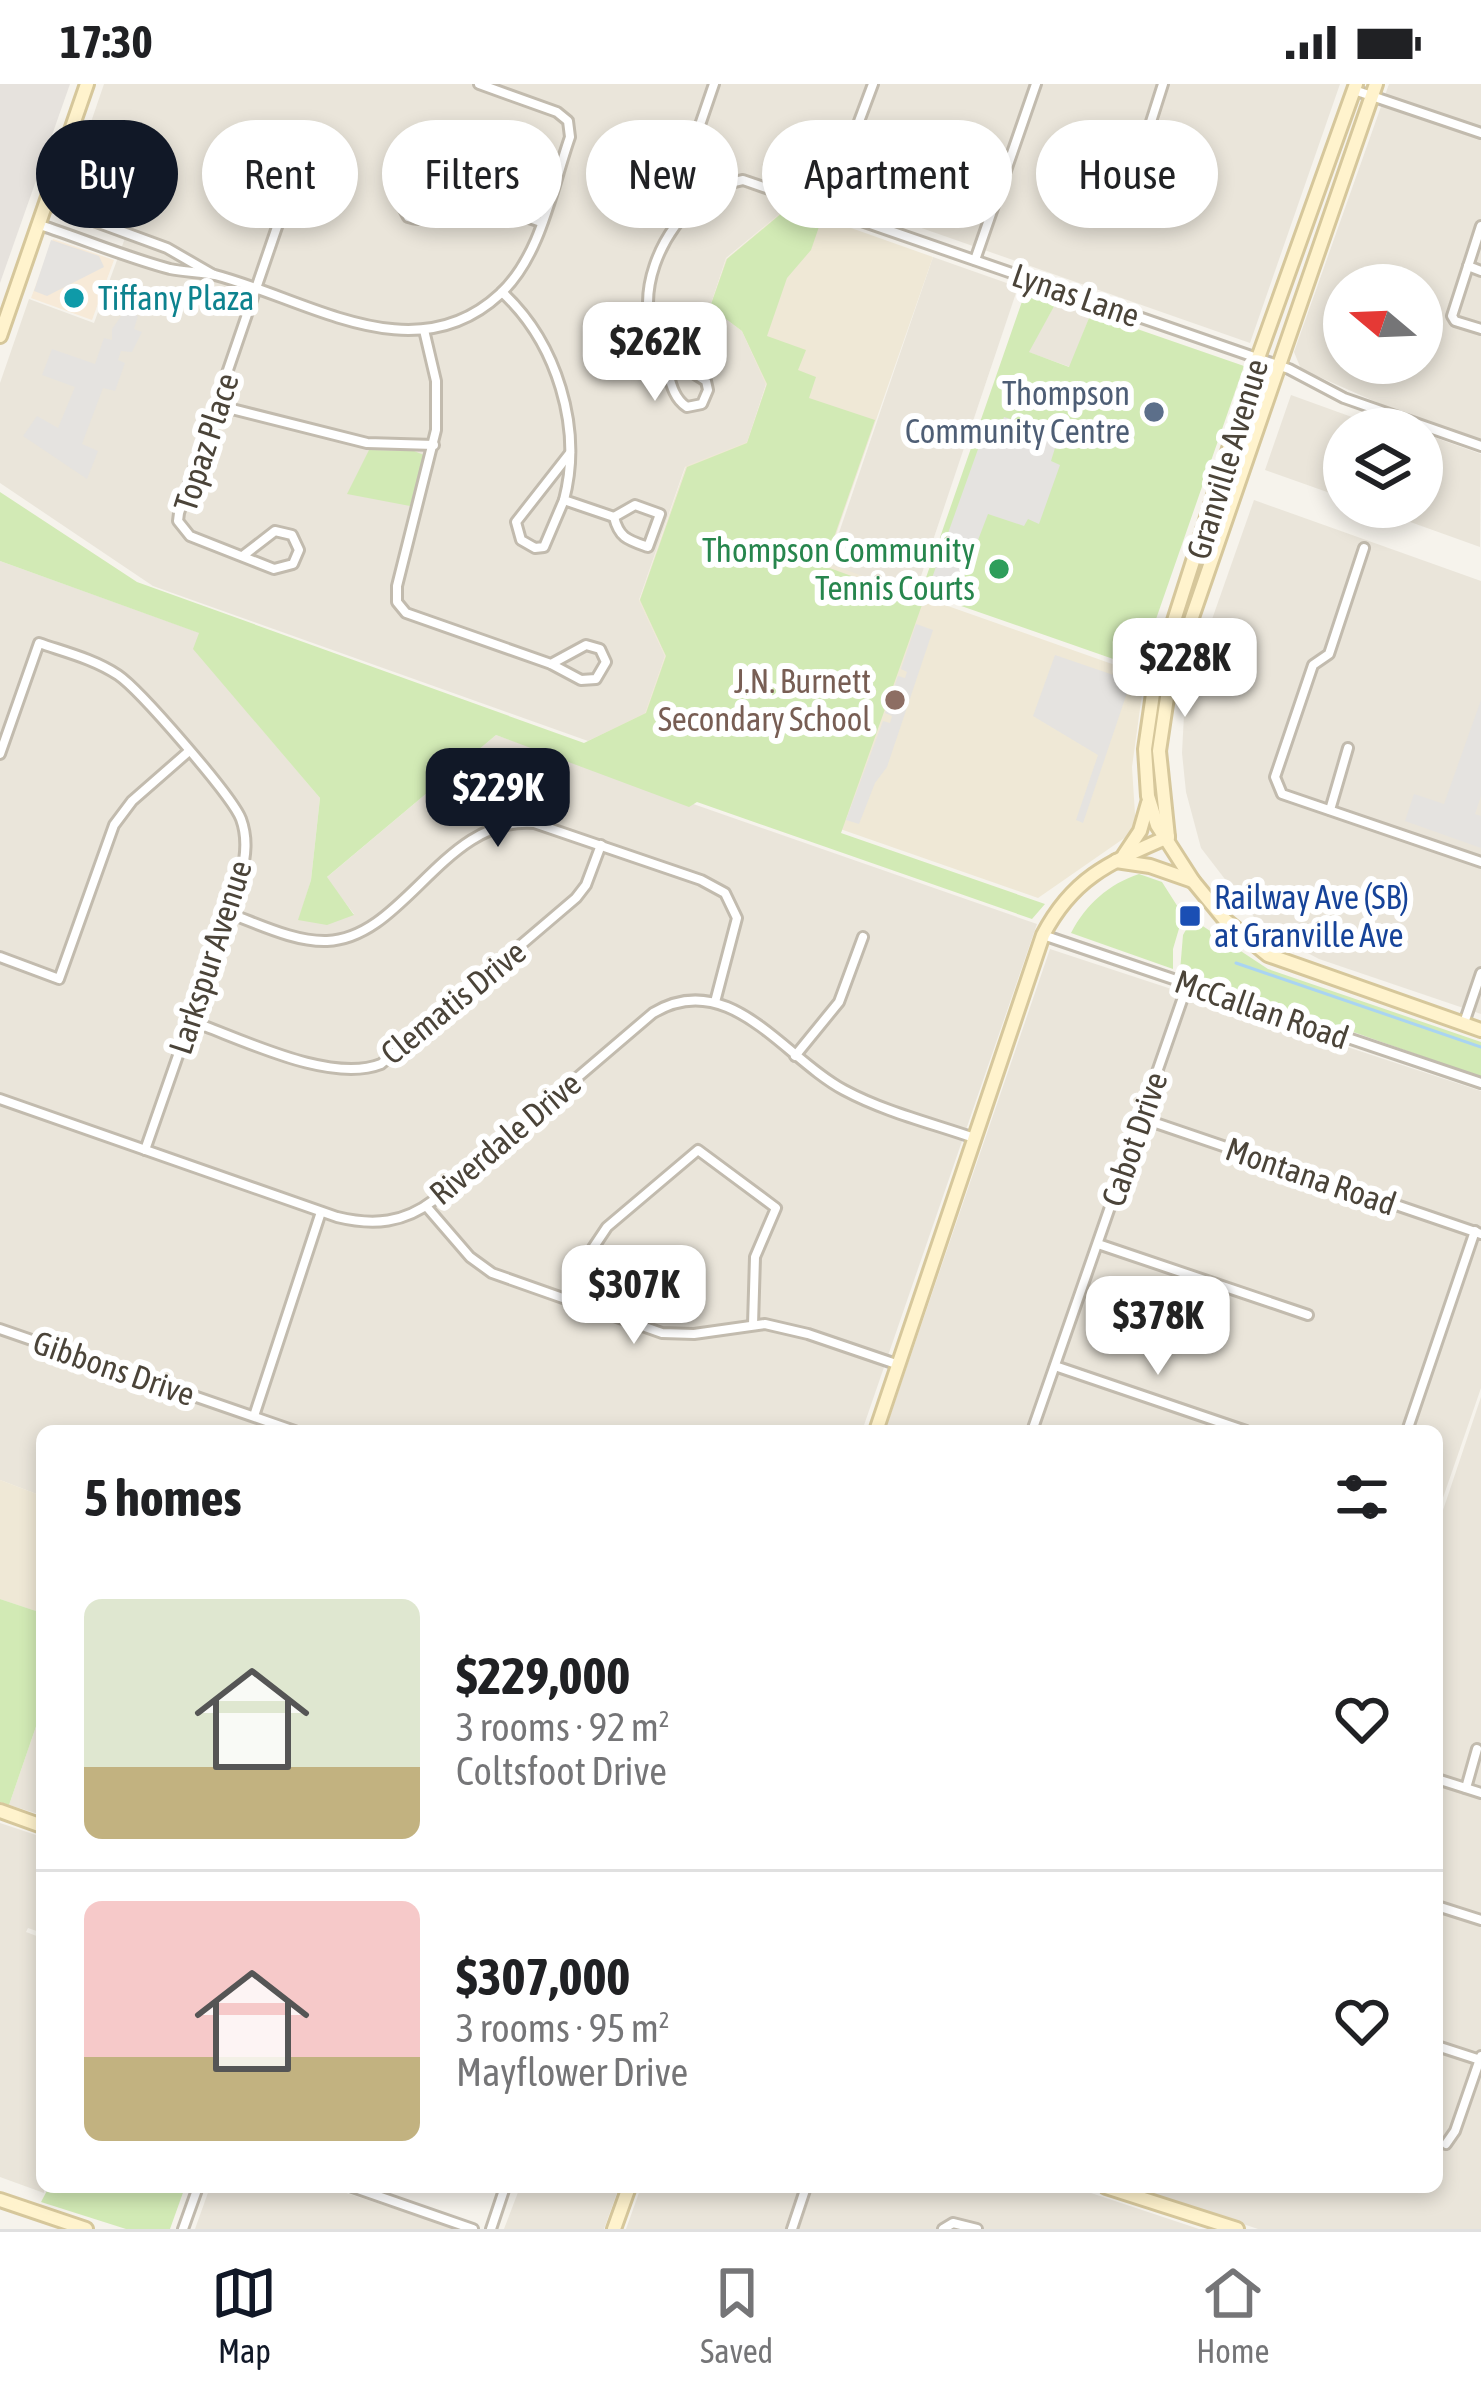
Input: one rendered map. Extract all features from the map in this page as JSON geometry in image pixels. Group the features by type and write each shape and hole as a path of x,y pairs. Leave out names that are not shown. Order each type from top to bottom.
{"main road":[{"path":"75,120 87,84"},
{"name":"Granville Avenue","path":"1168,837 1157,825 1148,796 1145,749 1155,680 1258,358 1355,87"},
{"name":"Granville Avenue","path":"1168,837 1159,751 1165,702 1374,90"},
{"path":"0,336 39,228"},
{"path":"1119,859 1140,831 1148,796"},
{"path":"877,1425 1043,935 1076,886 1119,859 1168,837 1193,881 1225,920 1268,955 1481,1030"},
{"path":"1119,859 1193,881"},
{"path":"0,1811 36,1824"},
{"path":"614,2229 627,2193"},
{"path":"1125,2193 1237,2229"},
{"path":"0,2200 78,2228"}],"street":[{"path":"479,84 557,112 568,121 570,136 562,160"},
{"path":"702,120 714,84"},
{"path":"860,120 873,84"},
{"path":"975,260 1036,84"},
{"path":"1152,120 1163,84"},
{"path":"1355,87 1374,90 1481,133"},
{"name":"Topaz Place","path":"279,134 296,138 302,145 290,192 264,153 268,140 279,134"},
{"path":"414,181 455,193 421,220 407,217 400,206 400,194 414,181"},
{"name":"Lynas Lane","path":"662,353 648,309 658,254 685,217 710,194 735,181 762,184"},
{"path":"1481,226 1452,316 1481,329"},
{"path":"49,228 159,266 214,275"},
{"path":"112,228 256,290 375,328 424,330 467,316 502,292 525,260 538,228"},
{"name":"Topaz Place","path":"244,555 190,536 178,521 278,228"},
{"name":"Lynas Lane","path":"886,228 1277,364 1368,408"},
{"path":"1468,266 1481,271"},
{"path":"502,292 528,320 551,361 562,392 570,452 564,500 547,544 535,548 520,540 516,521 570,452"},
{"path":"424,330 436,381 434,445 397,586 401,609 591,681 600,676 606,662 600,649 586,645 551,664"},
{"path":"662,353 706,381 708,389 701,404 687,407 678,400 662,353"},
{"path":"217,405 367,443 434,445"},
{"name":"Lynas Lane","path":"1443,435 1481,446"},
{"path":"564,500 614,517 634,505 660,514 648,547 624,539 614,517"},
{"path":"275,531 292,535 299,550 293,564 279,570 244,555 275,531"},
{"path":"1364,548 1328,654 1313,665 1276,777 1282,794 1481,862"},
{"name":"Larkspur Avenue","path":"0,754 39,644 98,664 122,678 225,793 243,827 244,863 145,1150"},
{"path":"1330,809 1348,748"},
{"path":"0,958 59,979 113,824 188,752"},
{"path":"228,913 300,938 341,939 372,924 465,844 496,827 534,823 701,880 731,900 736,924 715,1002 740,1012 838,1087 974,1138"},
{"name":"Clematis Drive","path":"191,1021 324,1067 349,1070 381,1064 562,912 586,885 601,845"},
{"name":"McCallan Road","path":"1043,935 1481,1083"},
{"path":"795,1056 839,1002 863,937"},
{"path":"1464,1024 1481,973"},
{"name":"Cabot Drive","path":"1035,1425 1188,983"},
{"name":"Riverdale Drive","path":"0,1100 322,1212 375,1223 401,1219 426,1206 652,1013 691,1000 715,1002"},
{"name":"Montana Road","path":"1141,1118 1478,1233"},
{"path":"574,1302 593,1249 607,1227 698,1150 776,1208 754,1257 753,1325"},
{"path":"426,1206 482,1267 662,1333 694,1334 753,1325 792,1330 899,1365"},
{"path":"254,1416 322,1212"},
{"path":"1409,1425 1478,1233"},
{"path":"1098,1244 1308,1315"},
{"name":"Gibbons Drive","path":"0,1329 279,1425"},
{"path":"1055,1366 1228,1425"},
{"path":"1466,1788 1477,1749"},
{"path":"1443,1781 1481,1793"},
{"path":"1443,1908 1481,1920"},
{"path":"1443,2048 1480,2058 1446,2144"},
{"path":"183,2229 196,2193"},
{"path":"369,2193 473,2229"},
{"path":"491,2229 504,2193"},
{"path":"792,2229 804,2193"},
{"path":"943,2229 953,2223 977,2229"}],"shaded area":[{"path":"0,84 70,84 57,120 36,120 36,181 0,283"},
{"path":"104,84 1340,84 1250,343 921,228 1012,228 1012,120 762,120 763,228 726,258 710,307 742,331 766,384 747,443 685,467 639,600 665,656 645,714 588,741 153,586 0,483 0,383 29,299 94,323 129,228 178,228 178,120 92,120"},
{"path":"1389,84 1481,84 1481,448 1443,431 1443,408 1390,408 1335,384 1443,384 1443,264 1325,264"},
{"name":"J.N. Burnett Secondary School","path":"763,228 851,228 933,257 826,563 1132,671 1143,687 1132,767 1136,830 1038,898 588,741 645,713 665,656 639,601 686,466 747,442 766,385 742,331 710,307 726,259"},
{"path":"53,239 114,260 92,320 31,298"},
{"path":"51,240 99,256 104,267 47,296 34,291"},
{"path":"933,257 1018,287 914,597 828,565"},
{"path":"1323,270 1323,379 1301,369 1294,352"},
{"path":"1057,301 1091,313 1070,367 1028,352"},
{"path":"125,311 138,316 134,329 142,332 132,352 121,351 118,360 125,363 115,391 103,388 82,444 98,451 87,479 23,436 37,416 58,428 75,387 42,375 52,349 95,364 104,338 112,340 112,329"},
{"path":"1291,395 1327,408 1323,408 1323,491 1265,470"},
{"path":"1004,417 1059,435 1051,461 1060,465 1039,524 1028,519 1024,526 988,514 960,587 932,578 987,424 1000,428"},
{"path":"1443,440 1481,454 1480,547 1427,528 1443,528"},
{"path":"1254,500 1481,581 1481,1014 1319,959 1264,930 1201,848 1186,792 1185,696"},
{"path":"0,561 200,633 194,649 320,798 311,880 299,919 354,914 326,878 496,735 1037,924 864,1425 36,1425 36,1494 0,1480"},
{"path":"916,624 933,630 887,767 875,783 859,824 846,820 883,721 890,723 892,716 885,713 898,676 905,678 907,672 901,669"},
{"path":"1055,655 1131,681 1083,823 1076,820 1098,755 1033,716"},
{"path":"1481,700 1481,796 1475,814 1481,816 1481,848 1405,821 1414,794 1444,804"},
{"path":"1050,949 1481,1091 1481,1388 1443,1498 1443,1425 887,1425"},
{"path":"1481,1397 1481,2229 1258,2229 1150,2193 1443,2193 1443,1510"},
{"path":"0,1480 36,1494 36,1611 0,1599"},
{"path":"36,1726 36,1813 9,1805"},
{"path":"0,1823 36,1835 36,1931 28,1928 26,1932 36,1936 36,2190 0,2177"},
{"path":"208,2193 346,2193 457,2229 195,2229"},
{"path":"518,2193 617,2193 604,2229 504,2229"},
{"path":"639,2193 1091,2193 1199,2229 626,2229"}],"green space":[{"path":"764,228 819,228 811,250 787,278 767,336 806,350 798,370 816,377 809,398 875,420 824,566 923,602 841,833 1045,904 1032,919 697,802 689,807 496,735 327,877 354,915 327,925 298,920 311,880 320,798 193,649 199,633 0,561 0,492 137,582 584,743 646,713 666,656 640,600 687,467 747,443 767,384 742,331 710,307 727,259"},
{"path":"1026,290 1057,301 1029,352 1069,367 1091,313 1244,366 1139,668 921,592"},
{"path":"369,450 424,455 410,506 347,494"},
{"path":"1139,874 1162,882 1183,915 1173,949 1173,969 1071,933 1099,896"},
{"path":"1192,919 1268,969 1481,1042 1481,1077 1180,971 1183,935"},
{"path":"0,1599 36,1611 36,1726 9,1805 0,1802"},
{"path":"46,2193 183,2193 170,2229 126,2229 41,2202"}],"waterway":[{"path":"1236,963 1481,1047"}],"place":[{"name":"Tiffany Plaza","path":"74,298"},
{"name":"Thompson Community Centre","path":"1154,412"},
{"name":"Thompson Community Tennis Courts","path":"999,569"},
{"name":"J.N. Burnett Secondary School","path":"895,700"},
{"name":"Railway Ave (SB) at Granville Ave","path":"1190,916"}]}
